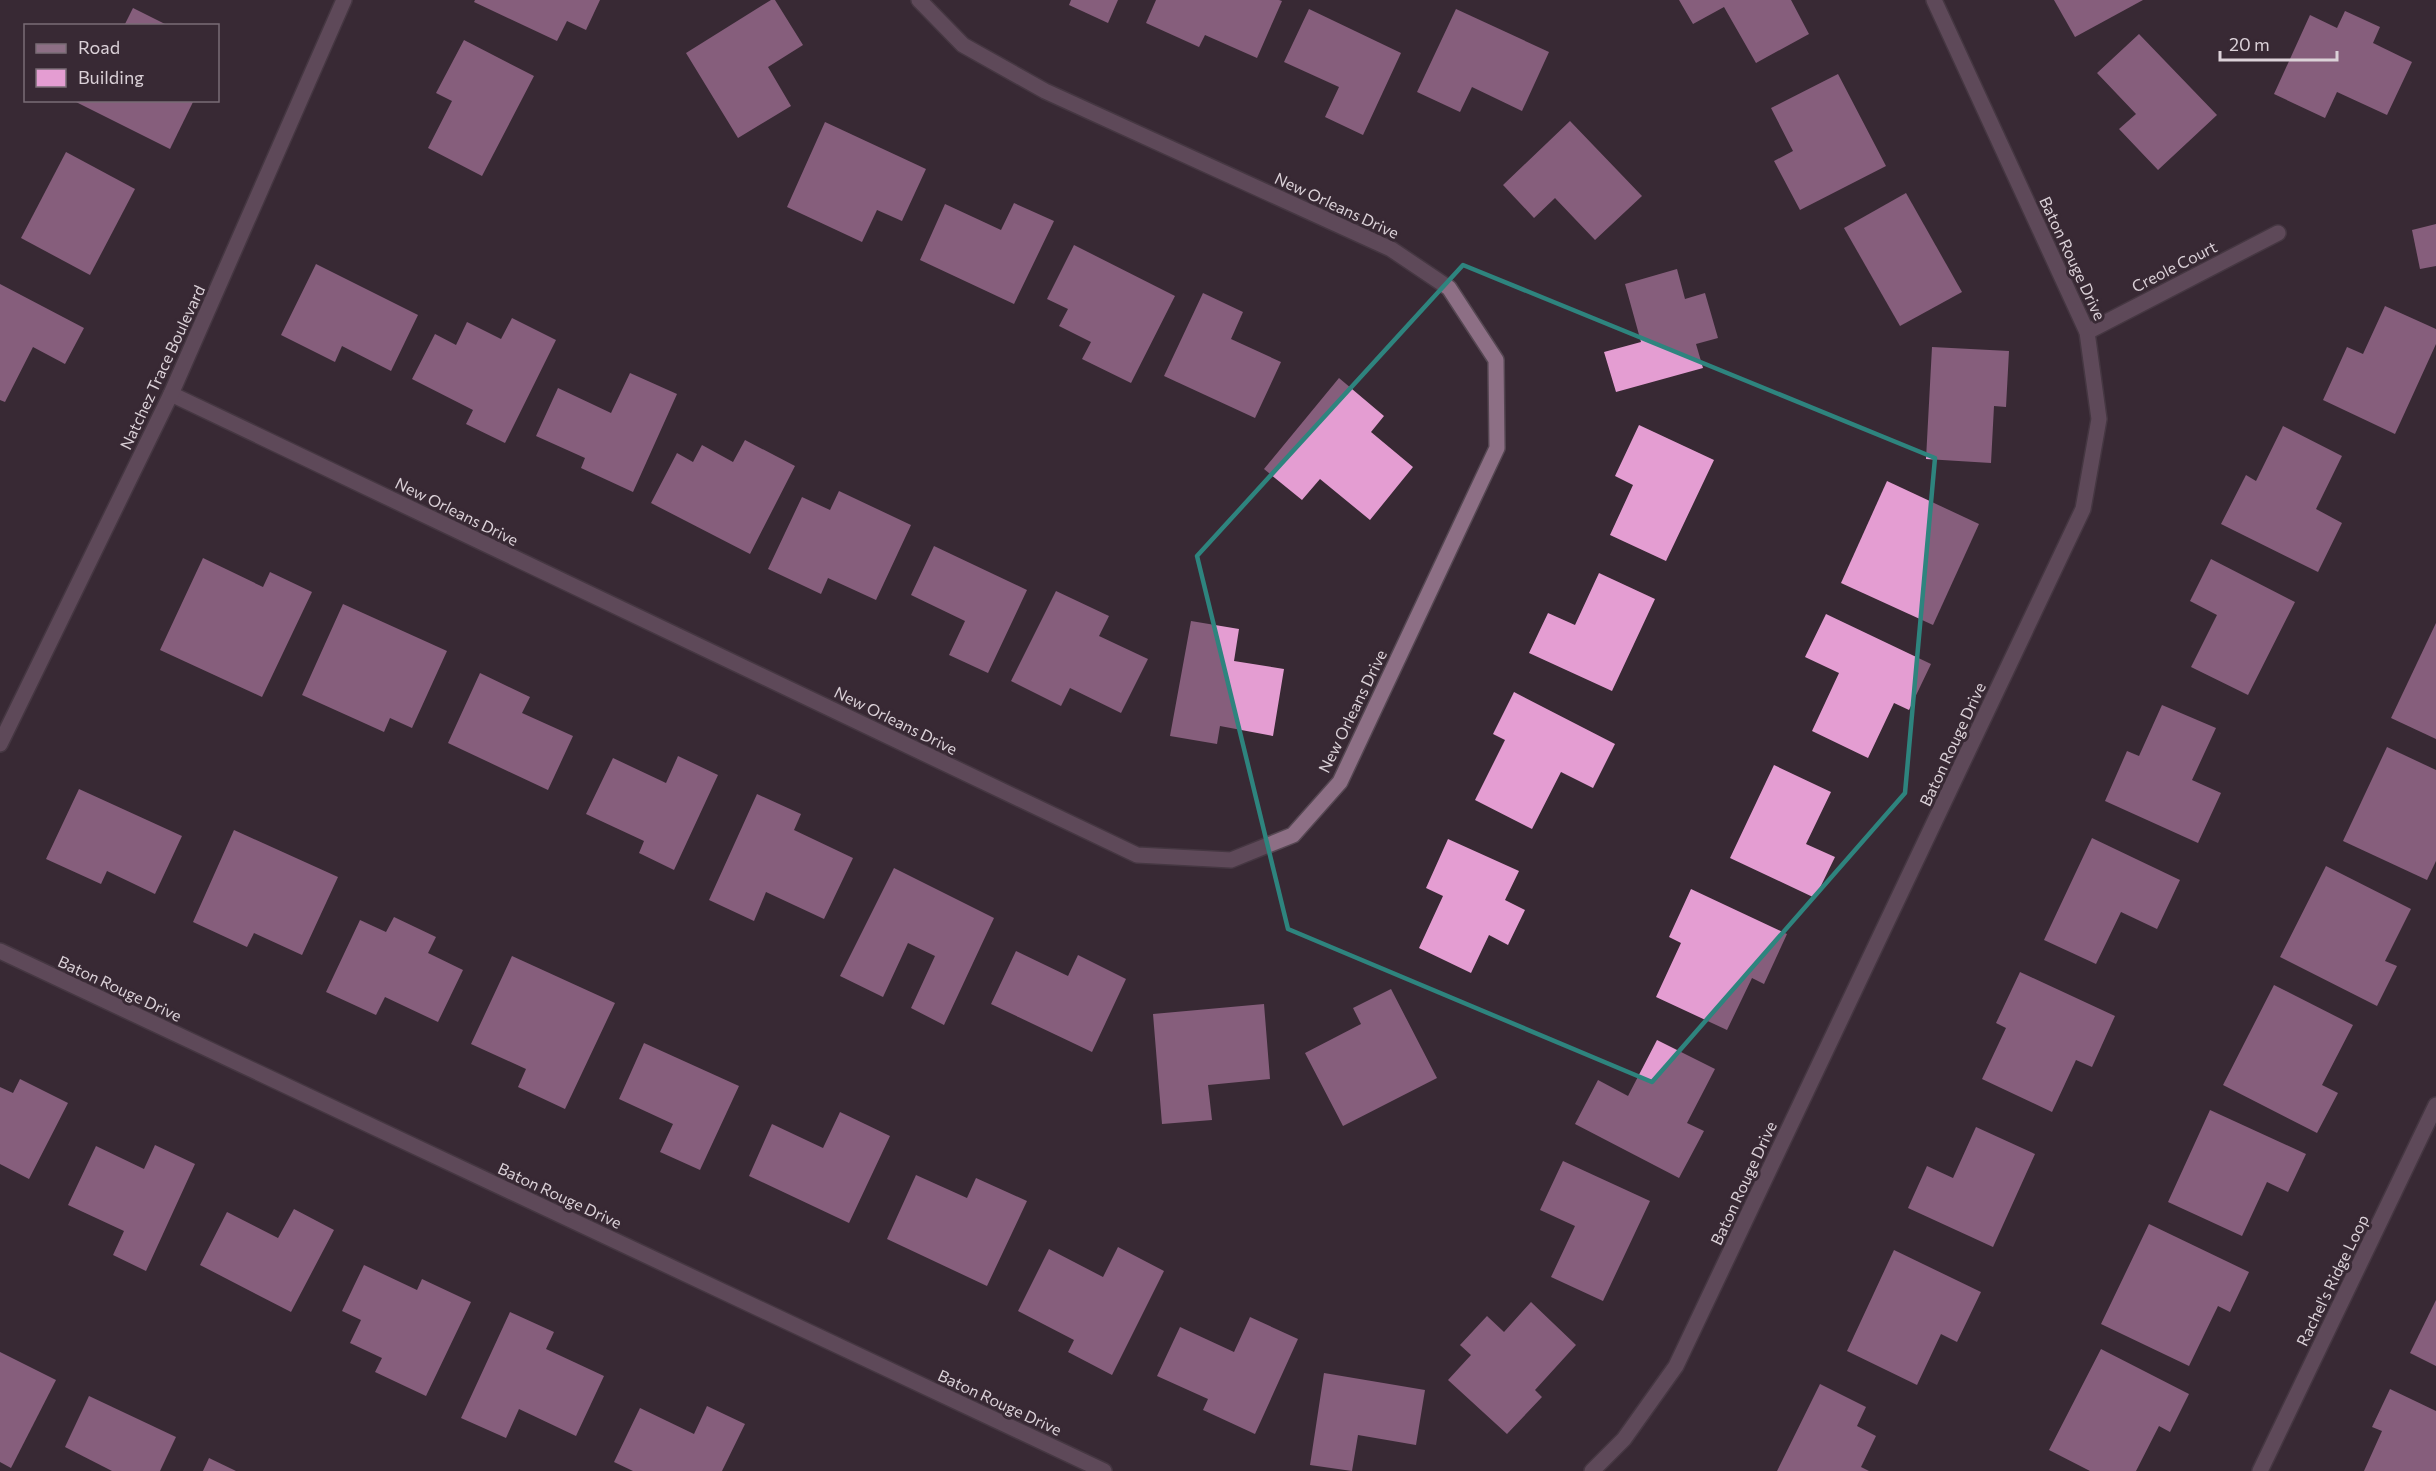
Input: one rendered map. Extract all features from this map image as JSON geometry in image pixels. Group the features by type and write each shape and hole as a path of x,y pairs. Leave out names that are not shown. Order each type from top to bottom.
{"street":[{"name":"Natchez Trace Boulevard","path":"0,744 171,394 344,0"},
{"name":"New Orleans Drive","path":"171,394 1137,855 1231,860 1293,834 1340,782 1497,448 1497,360 1449,288 1391,249 1045,91 963,45 919,0"},
{"name":"Baton Rouge Drive","path":"1592,1471 1624,1439 1676,1366 2083,509 2099,420 2087,332 1934,0"},
{"name":"Creole Court","path":"2087,332 2278,233"},
{"name":"Baton Rouge Drive","path":"0,951 1104,1471"},
{"name":"Rachel's Ridge Loop","path":"2260,1471 2436,1105"}],"highlighted area":[{"path":"1463,265 1935,458 1905,793 1652,1082 1288,929 1197,556"}],"building":[{"path":"475,0 600,0 586,30 567,21 557,41 474,2"},
{"path":"771,0 775,0 803,45 768,67 791,106 738,138 686,53"},
{"path":"1071,0 1118,0 1108,23 1069,5"},
{"path":"1156,0 1282,1 1257,58 1205,35 1199,47 1146,23"},
{"path":"1679,0 1791,0 1809,34 1756,63 1724,7 1693,24"},
{"path":"2054,0 2143,0 2075,37"},
{"path":"133,8 165,24 125,24"},
{"path":"1309,9 1401,53 1363,135 1325,117 1339,87 1284,62"},
{"path":"1456,9 1549,52 1522,111 1472,87 1460,112 1417,92"},
{"path":"2345,11 2380,27 2373,43 2412,62 2387,115 2337,92 2325,118 2274,94 2310,15 2337,28"},
{"path":"2139,34 2217,115 2158,170 2119,129 2136,114 2097,73"},
{"path":"464,40 534,76 482,176 428,148 452,101 436,93"},
{"path":"1838,74 1886,166 1800,210 1774,161 1793,151 1771,108"},
{"path":"76,102 193,102 170,149"},
{"path":"1570,121 1642,196 1595,240 1555,198 1534,218 1503,185"},
{"path":"825,122 926,169 902,221 877,210 862,242 787,207"},
{"path":"66,152 135,189 90,275 21,238"},
{"path":"1906,193 1962,292 1900,326 1844,228"},
{"path":"1014,203 1054,221 1014,304 920,260 945,204 1001,230"},
{"path":"2436,224 2436,266 2420,269 2412,230"},
{"path":"1074,245 1175,296 1131,383 1082,359 1091,342 1059,326 1068,309 1047,299"},
{"path":"316,264 418,315 391,371 342,346 335,362 281,335"},
{"path":"1677,269 1685,299 1705,293 1718,338 1696,344 1703,368 1616,392 1604,352 1641,342 1625,284"},
{"path":"0,284 84,328 65,364 33,347 5,402 0,400"},
{"path":"1203,293 1243,312 1231,339 1281,362 1255,418 1164,376"},
{"path":"2385,306 2436,329 2436,344 2395,434 2323,400 2347,347 2363,354"},
{"path":"512,318 556,340 505,443 466,424 473,410 412,379 435,334 456,345 467,322 501,339"},
{"path":"1932,347 2009,351 2006,407 1994,406 1991,463 1926,459"},
{"path":"630,373 677,394 633,492 581,468 585,458 536,436 558,388 611,413"},
{"path":"1339,378 1384,416 1371,432 1413,467 1370,520 1320,479 1302,500 1264,469"},
{"path":"1639,425 1714,460 1666,561 1610,535 1633,485 1615,476"},
{"path":"2283,426 2342,456 2316,509 2342,523 2318,572 2221,524 2246,475 2256,481"},
{"path":"745,440 795,466 750,554 651,503 677,453 693,462 702,445 733,462"},
{"path":"1887,481 1979,524 1933,625 1841,583"},
{"path":"839,491 911,525 876,600 828,578 821,594 768,569 802,497 830,510"},
{"path":"934,546 1027,590 988,673 949,655 965,621 911,595"},
{"path":"203,558 263,587 270,572 312,592 262,697 160,650"},
{"path":"2211,559 2295,602 2248,695 2191,667 2217,615 2190,601"},
{"path":"1599,573 1655,599 1612,691 1529,653 1548,613 1575,625"},
{"path":"1056,591 1109,616 1099,636 1148,659 1121,713 1070,688 1061,706 1011,681"},
{"path":"343,604 447,651 412,728 390,718 384,732 302,695"},
{"path":"1826,614 1931,664 1909,710 1894,703 1868,758 1812,731 1839,673 1805,657"},
{"path":"1191,621 1239,629 1234,661 1284,669 1273,736 1220,726 1217,744 1170,736"},
{"path":"2436,623 2436,739 2391,718"},
{"path":"480,673 530,697 522,713 573,736 548,790 448,743"},
{"path":"1514,692 1615,744 1593,788 1561,772 1532,829 1475,800 1505,740 1493,734"},
{"path":"2162,705 2216,728 2192,780 2221,793 2198,843 2105,801 2127,751 2139,756"},
{"path":"2387,747 2436,770 2436,861 2427,880 2343,841"},
{"path":"678,756 718,775 674,870 639,853 644,841 586,814 613,758 666,783"},
{"path":"1774,765 1831,792 1806,844 1835,857 1815,898 1730,858"},
{"path":"79,789 182,836 155,894 107,871 101,884 46,859"},
{"path":"757,794 801,814 794,830 853,858 824,919 766,892 754,921 709,900"},
{"path":"234,830 338,877 302,955 254,933 247,947 193,922"},
{"path":"2092,838 2180,880 2157,929 2121,912 2096,964 2044,940"},
{"path":"1448,839 1519,871 1505,900 1525,910 1508,945 1489,935 1471,973 1419,948 1443,896 1426,888"},
{"path":"2326,866 2411,909 2385,961 2397,966 2377,1006 2280,957"},
{"path":"894,868 994,918 944,1025 911,1008 935,956 908,943 883,997 840,976"},
{"path":"1691,889 1787,934 1764,984 1752,978 1727,1030 1656,997 1681,943 1669,937"},
{"path":"394,917 436,937 428,953 463,970 438,1022 385,997 376,1015 326,992 360,920 386,932"},
{"path":"1016,951 1068,976 1078,955 1126,979 1092,1052 991,1004"},
{"path":"512,956 615,1003 565,1109 518,1087 526,1069 471,1044"},
{"path":"2020,972 2115,1016 2092,1067 2076,1060 2052,1112 1982,1079 2006,1028 1996,1023"},
{"path":"2274,985 2353,1025 2322,1085 2338,1093 2317,1133 2223,1085"},
{"path":"1391,989 1437,1078 1343,1126 1305,1053 1361,1024 1353,1008"},
{"path":"1264,1004 1270,1079 1208,1085 1212,1120 1162,1124 1153,1014"},
{"path":"1657,1040 1715,1069 1687,1123 1704,1131 1679,1178 1575,1124 1598,1080 1628,1096"},
{"path":"644,1043 739,1086 700,1170 660,1152 673,1124 619,1099"},
{"path":"20,1079 68,1103 29,1179 0,1164 0,1087 13,1093"},
{"path":"2210,1110 2306,1154 2288,1192 2267,1182 2242,1236 2168,1202"},
{"path":"840,1112 890,1136 849,1223 749,1176 772,1124 823,1148"},
{"path":"1976,1127 2035,1154 1993,1247 1908,1208 1927,1166 1953,1178"},
{"path":"155,1145 195,1164 146,1271 113,1255 124,1231 68,1205 96,1146 144,1169"},
{"path":"1563,1161 1650,1201 1603,1301 1551,1277 1575,1226 1540,1210"},
{"path":"916,1175 967,1198 976,1178 1027,1201 987,1286 887,1239"},
{"path":"294,1209 334,1230 291,1312 200,1265 227,1212 278,1238"},
{"path":"2149,1224 2249,1272 2230,1312 2218,1306 2189,1366 2101,1324"},
{"path":"1118,1247 1164,1271 1112,1375 1068,1352 1074,1340 1018,1311 1049,1249 1103,1277"},
{"path":"1894,1250 1981,1292 1957,1342 1941,1334 1917,1385 1847,1351"},
{"path":"364,1265 417,1290 422,1279 471,1302 426,1396 375,1372 382,1358 350,1343 361,1320 342,1311"},
{"path":"2436,1300 2436,1366 2410,1353"},
{"path":"1531,1302 1576,1345 1535,1390 1542,1397 1507,1434 1448,1380 1471,1355 1460,1345 1487,1316 1504,1332"},
{"path":"510,1312 554,1332 546,1349 604,1376 576,1436 519,1409 506,1438 461,1418"},
{"path":"1250,1317 1298,1339 1255,1434 1203,1410 1208,1399 1157,1376 1180,1327 1234,1352"},
{"path":"2101,1349 2189,1394 2170,1432 2159,1426 2136,1471 2090,1471 2049,1450"},
{"path":"0,1352 56,1380 11,1468 0,1462"},
{"path":"1324,1373 1425,1390 1416,1445 1358,1435 1352,1471 1310,1465"},
{"path":"1820,1384 1866,1407 1857,1426 1876,1436 1861,1467 1869,1471 1777,1471"},
{"path":"2390,1389 2436,1411 2436,1471 2364,1471 2382,1431 2372,1427"},
{"path":"89,1396 176,1437 160,1471 112,1471 65,1447"},
{"path":"707,1406 745,1424 722,1471 633,1471 614,1462 640,1408 694,1434"},
{"path":"209,1458 236,1471 203,1471"}]}
